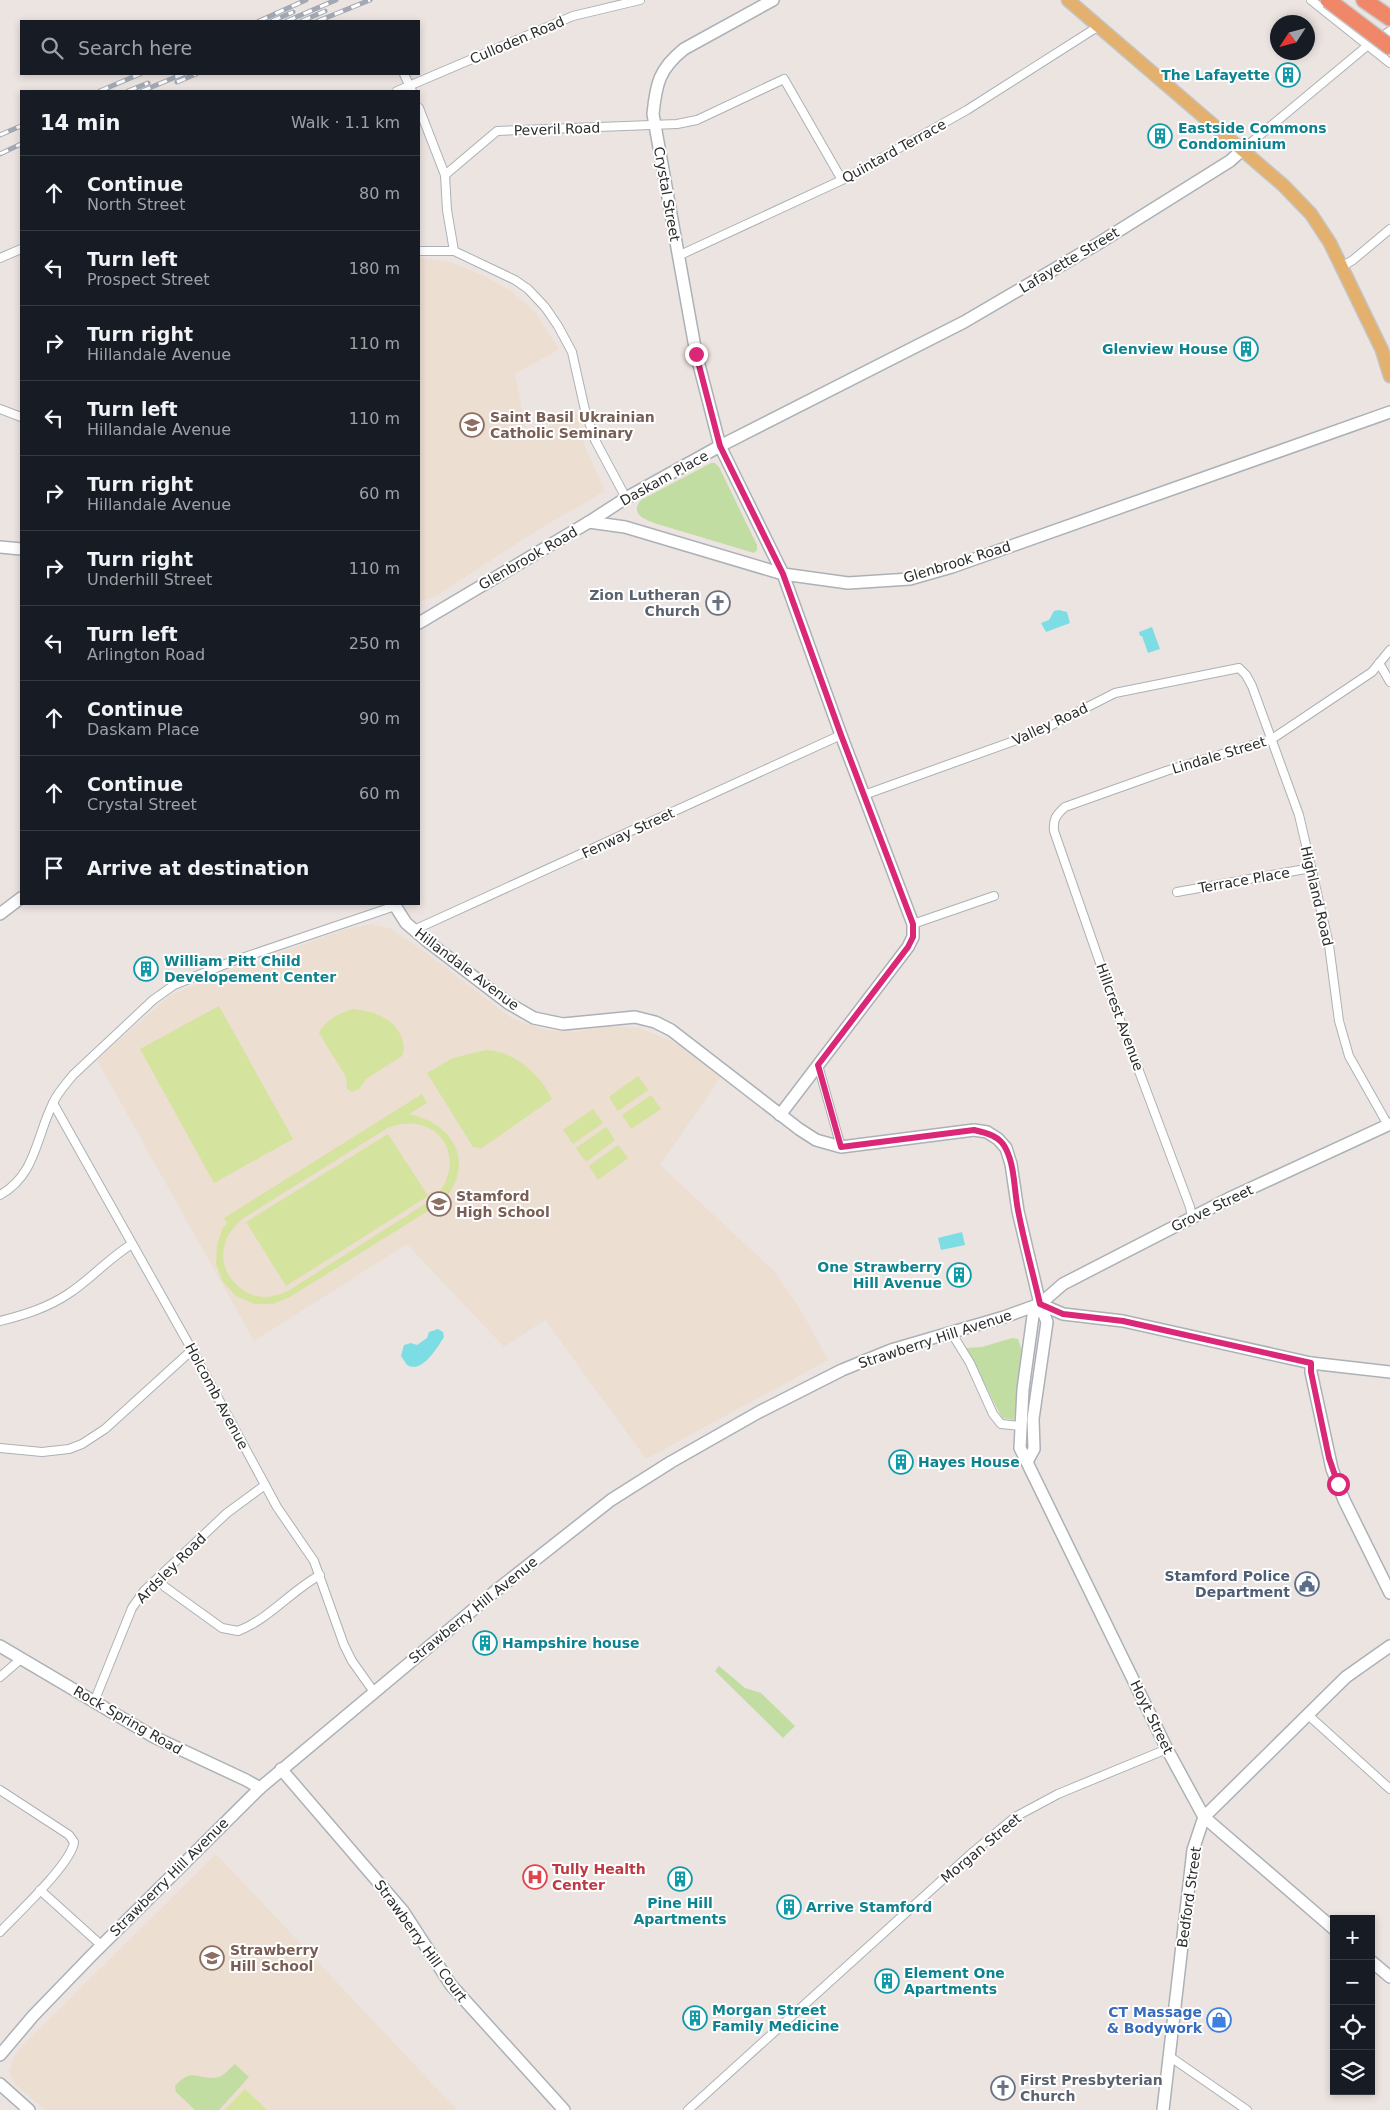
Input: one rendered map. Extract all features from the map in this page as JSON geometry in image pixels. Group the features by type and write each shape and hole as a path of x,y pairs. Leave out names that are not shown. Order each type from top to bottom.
{"highway":[{"path":"1328,0 1390,47"},
{"path":"1364,0 1390,18"}],"main road":[{"path":"1068,0 1289,190 1311,214 1326,234 1386,354 1390,376"}],"street":[{"name":"Culloden Road","path":"411,89 573,16 640,0"},
{"name":"Crystal Street","path":"720,446 698,362 678,256 653,114 656,87 666,65 684,48 773,0"},
{"path":"1311,0 1390,63"},
{"name":"Quintard Terrace","path":"678,256 842,180 967,110 1099,26"},
{"name":"Lafayette Street","path":"720,446 964,322 1099,243 1230,161 1367,46 1390,31"},
{"path":"404,75 411,89"},
{"name":"Peveril Road","path":"445,175 497,131 655,125 697,120 784,79 842,180"},
{"path":"420,111 445,175 447,210 454,252"},
{"path":"1343,266 1390,229"},
{"path":"0,258 20,249"},
{"path":"420,250 454,252 515,280 532,294 552,316 572,352 594,440 626,498"},
{"path":"0,409 20,417"},
{"name":"Glenbrook Road","path":"420,620 589,522 625,526 783,574 848,583 879,583 912,579 952,567 1390,412"},
{"name":"Daskam Place","path":"589,522 626,498 720,446 783,574 841,735 913,924"},
{"path":"0,547 20,549"},
{"name":"Lindale Street","path":"1056,815 1065,807 1166,771 1272,739 1372,672 1390,650"},
{"path":"1379,663 1390,682"},
{"name":"Highland Road","path":"1239,668 1246,675 1252,686 1298,812 1329,946 1339,1021 1349,1056 1389,1124"},
{"name":"Valley Road","path":"864,795 997,748 1050,726 1115,693 1239,668"},
{"name":"Fenway Street","path":"414,930 841,735"},
{"name":"Hillcrest Avenue","path":"1056,815 1053,823 1054,831 1121,1023 1190,1207 1192,1218"},
{"name":"Terrace Place","path":"1177,892 1311,868"},
{"path":"780,1115 908,947 913,937 913,924 994,896"},
{"path":"0,914 20,899"},
{"name":"Hillandale Avenue","path":"0,1195 18,1181 28,1169 53,1103 74,1075 153,1000 174,985 233,961 394,905 414,930 508,1003 534,1018 564,1024 635,1017 663,1026 671,1030 780,1115 816,1140 841,1147 974,1130 987,1132 998,1138 1006,1148 1011,1164 1018,1211 1040,1304"},
{"path":"818,1065 841,1147"},
{"name":"Holcomb Avenue","path":"53,1103 287,1524 314,1561 344,1645 352,1661 374,1692"},
{"name":"Grove Street","path":"1040,1304 1063,1284 1192,1218 1389,1124"},
{"path":"0,1321 34,1312 63,1298 120,1251 132,1244"},
{"path":"1040,1304 1063,1314 1123,1321 1311,1363 1390,1372"},
{"path":"1027,1462 1034,1449 1033,1419 1046,1322 1040,1304"},
{"name":"Strawberry Hill Avenue","path":"0,2055 33,2016 101,1945 281,1769 566,1534 639,1481 759,1412 842,1370 892,1350 1040,1304"},
{"name":"Hoyt Street","path":"1040,1304 1033,1316 1029,1337 1023,1389 1020,1448 1167,1749 1204,1817 1330,1926"},
{"path":"950,1332 970,1363 993,1414 1000,1424 1021,1426"},
{"path":"0,1448 42,1452 69,1449 82,1444 105,1429 192,1350"},
{"path":"1311,1363 1311,1372 1332,1469 1390,1593"},
{"name":"Ardsley Road","path":"94,1702 132,1608 144,1591 227,1513 265,1485"},
{"path":"158,1578 165,1587 222,1628 238,1631 253,1624 306,1583 320,1575"},
{"name":"Rock Spring Road","path":"0,1646 154,1738 260,1788"},
{"name":"Bedford Street","path":"1163,2110 1193,1850 1204,1817 1346,1677 1390,1646"},
{"path":"0,1677 22,1658"},
{"path":"1307,1714 1390,1789"},
{"name":"Morgan Street","path":"688,2110 957,1866 1015,1817 1058,1794 1167,1749"},
{"name":"Strawberry Hill Court","path":"281,1769 403,1911 451,1985 564,2110"},
{"path":"0,1790 69,1835 74,1842 71,1852 62,1865 0,1932"},
{"path":"40,1890 101,1945"},
{"path":"1375,1964 1390,1977"},
{"path":"1169,2056 1247,2110"},
{"path":"0,2084 29,2110"}],"shaded area":[{"name":"Saint Basil Ukrainian Catholic Seminary","path":"420,258 450,262 486,277 511,291 534,311 559,349 515,374 528,439 576,411 584,445 605,491 536,531 434,597 421,601"},
{"name":"Stamford High School","path":"372,924 391,929 422,950 513,1019 546,1030 576,1032 610,1026 640,1028 678,1044 721,1077 660,1165 774,1271 800,1309 828,1360 646,1459 545,1320 504,1347 407,1244 254,1341 97,1060 169,996 228,971 350,928"},
{"name":"Strawberry Hill School","path":"216,1854 457,2110 45,2110 15,2084 9,2072 14,2057 22,2046"}],"green space":[{"path":"711,463 715,463 719,467 757,545 757,550 754,553 654,523 646,520 637,512 641,500"},
{"path":"219,1006 293,1139 214,1183 140,1049"},
{"path":"353,1009 375,1013 393,1024 401,1036 404,1048 402,1056 366,1079 359,1089 352,1092 347,1089 346,1077 319,1033 325,1024 333,1018"},
{"path":"486,1050 496,1051 516,1059 541,1081 552,1099 482,1148 473,1147 427,1073 453,1058"},
{"path":"638,1076 648,1090 618,1111 609,1097"},
{"path":"422,1094 427,1103 409,1114 422,1118 444,1131 457,1151 459,1163 457,1175 451,1191 439,1204 290,1297 273,1304 254,1304 236,1296 223,1282 216,1264 217,1245 223,1227 227,1224 224,1218","holes":["416,1124 429,1128 445,1144 450,1166 442,1189 433,1199 288,1291 275,1296 262,1297 252,1295 235,1283 228,1275 223,1255 228,1237 242,1219 389,1127"]},
{"path":"651,1095 661,1109 631,1129 622,1115"},
{"path":"593,1109 603,1123 573,1144 563,1130"},
{"path":"606,1127 615,1140 586,1162 576,1148"},
{"path":"388,1134 428,1196 286,1286 246,1222"},
{"path":"618,1145 628,1158 598,1180 589,1166"},
{"path":"1012,1338 1018,1339 1022,1351 1014,1420 1002,1418 966,1348 982,1347"},
{"path":"719,1666 745,1688 761,1693 795,1726 783,1738 715,1671"},
{"path":"235,2064 249,2077 219,2110 195,2110 176,2092 175,2086 187,2076 219,2077"},
{"path":"245,2089 267,2110 224,2110"}],"water":[{"path":"1054,611 1067,612 1070,623 1046,632 1041,623 1049,620"},
{"path":"1152,627 1160,649 1148,653 1139,632"},
{"path":"962,1232 965,1245 941,1250 938,1238"},
{"path":"438,1329 443,1332 444,1337 428,1359 418,1366 407,1365 401,1356 404,1345 411,1343 417,1345 427,1338 429,1332"}],"railway":[{"path":"261,20 306,0"},
{"path":"289,20 336,0"},
{"path":"320,20 370,0"},
{"path":"304,20 325,11"},
{"path":"274,20 293,12"},
{"path":"102,90 138,75"},
{"path":"144,90 181,75"},
{"path":"177,82 194,75"},
{"path":"130,90 148,83"},
{"path":"0,135 20,126"},
{"path":"0,154 20,144"}],"place":[{"name":"The Lafayette","path":"1288,75"},
{"name":"Eastside Commons Condominium","path":"1160,136"},
{"name":"Glenview House","path":"1246,349"},
{"name":"Saint Basil Ukrainian Catholic Seminary","path":"472,425"},
{"name":"Zion Lutheran Church","path":"718,603"},
{"name":"William Pitt Child Developement Center","path":"146,969"},
{"name":"Stamford High School","path":"439,1204"},
{"name":"One Strawberry Hill Avenue","path":"959,1275"},
{"name":"Hayes House","path":"901,1462"},
{"name":"Stamford Police Department","path":"1307,1584"},
{"name":"Hampshire house","path":"485,1643"},
{"name":"Tully Health Center","path":"535,1877"},
{"name":"Pine Hill Apartments","path":"680,1879"},
{"name":"Arrive Stamford","path":"789,1907"},
{"name":"Strawberry Hill School","path":"212,1958"},
{"name":"Element One Apartments","path":"887,1981"},
{"name":"Morgan Street Family Medicine","path":"695,2018"},
{"name":"CT Massage & Bodywork","path":"1219,2020"},
{"name":"First Presbyterian Church","path":"1003,2088"}],"route":[{"path":"696,354 720,446 783,574 841,735 913,924 913,937 908,947 818,1065 841,1147 974,1130 987,1132 998,1138 1006,1148 1011,1164 1018,1211 1040,1304 1063,1314 1123,1321 1311,1363 1311,1372 1329,1458 1338,1484"}]}
